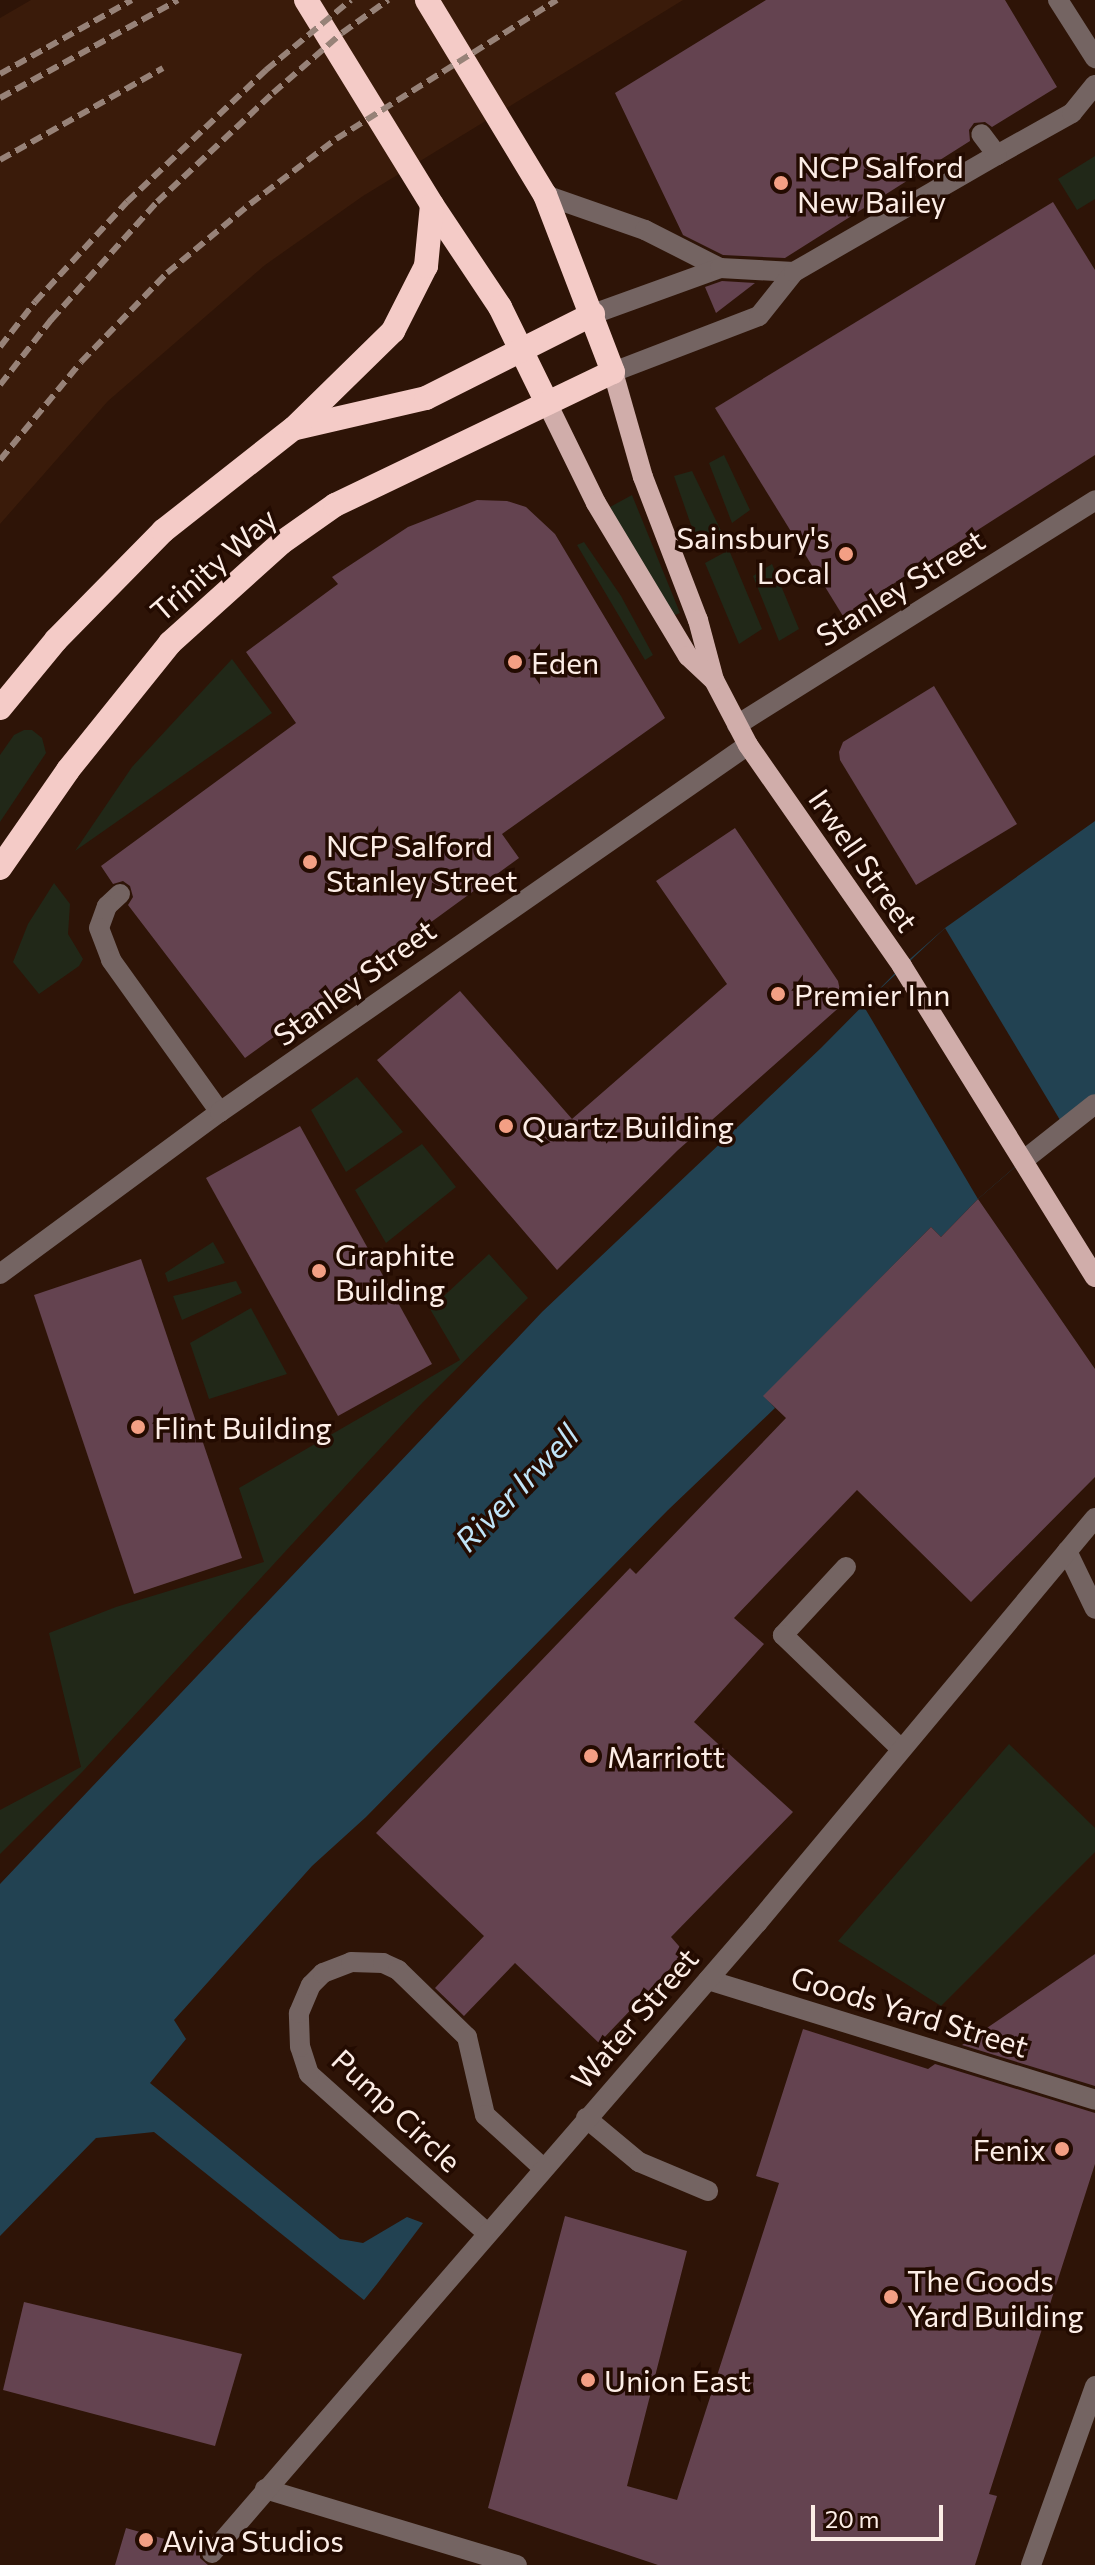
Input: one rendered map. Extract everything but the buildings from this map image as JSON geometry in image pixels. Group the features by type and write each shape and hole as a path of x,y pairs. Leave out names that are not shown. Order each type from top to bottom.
{"highway":[{"path":"306,0 407,159 432,205 500,307 547,403"},
{"path":"427,0 545,195 613,372"},
{"path":"294,428 376,351 399,323 426,266 432,205"},
{"name":"Trinity Way","path":"0,708 56,640 163,531 294,428 426,398 593,314"},
{"name":"Trinity Way","path":"0,868 111,712 170,643 231,586 335,505 613,372"}],"main road":[{"name":"Irwell Street","path":"613,372 643,477 698,620 714,680 737,725 902,966 1095,1277"},
{"name":"Irwell Street","path":"547,403 596,503 688,656 714,680"}],"street":[{"path":"1058,0 1095,58"},
{"path":"613,372 759,316 794,272 1072,113 1095,85"},
{"path":"981,134 997,155"},
{"path":"545,195 645,230 720,268"},
{"path":"593,314 720,268 794,272"},
{"name":"Stanley Street","path":"737,725 1095,500"},
{"name":"Stanley Street","path":"0,1274 220,1112 748,745"},
{"path":"120,894 107,906 99,928 111,960 220,1112"},
{"path":"1024,1160 1095,1104"},
{"name":"Water Street","path":"212,2553 708,1980 1095,1518"},
{"path":"1067,1551 1095,1609"},
{"path":"846,1567 783,1635 901,1749"},
{"name":"Pump Circle","path":"487,2233 309,2074 300,2047 299,2013 311,1985 323,1973 351,1962 368,1960 398,1970 467,2037 485,2115 543,2168"},
{"name":"Goods Yard Street","path":"708,1980 1095,2100"},
{"path":"586,2118 639,2162 708,2191"},
{"path":"1031,2565 1095,2386"},
{"path":"265,2489 517,2565"},
{"path":"462,2549 487,2565"}],"shaded area":[{"path":"31,0 683,0 363,196 265,265 108,401 0,524 0,18"}],"green space":[{"path":"1095,156 1095,199 1077,210 1058,179"},
{"path":"724,455 750,510 732,523 709,463"},
{"path":"692,471 725,539 700,551 674,476"},
{"path":"632,495 680,613 670,617 610,507"},
{"path":"584,542 621,596 653,655 645,660 577,545"},
{"path":"729,550 762,629 739,644 705,563"},
{"path":"772,564 799,629 779,641 753,576"},
{"path":"232,659 272,713 75,851 132,767"},
{"path":"32,730 42,738 46,753 0,822 0,755 14,735"},
{"path":"54,883 70,904 68,934 83,959 79,966 39,994 13,962 28,924"},
{"path":"357,1077 403,1132 346,1172 311,1110"},
{"path":"422,1144 456,1187 386,1243 355,1190"},
{"path":"213,1242 225,1263 168,1282 165,1273"},
{"path":"489,1254 528,1298 423,1402 83,1771 0,1854 0,1810 81,1767 49,1633 116,1607 264,1562 239,1488 460,1360 430,1309"},
{"path":"236,1281 242,1293 182,1320 173,1296"},
{"path":"251,1308 287,1374 209,1399 190,1343"},
{"path":"1009,1744 1095,1828 1095,1852 941,2006 838,1941"}],"water":[{"name":"River Irwell","path":"1095,821 1095,1098 978,1199 941,1237 931,1227 764,1396 775,1408 668,1510 366,1817 312,1866 174,2020 186,2039 150,2083 340,2239 363,2243 407,2217 423,2223 377,2284 364,2300 154,2132 96,2138 0,2236 0,1884 542,1312 821,1048 902,966 945,928"}],"pier":[{"path":"945,928 1063,1125 978,1199 863,1005"}],"railway":[{"path":"0,74 132,0"},
{"path":"0,98 178,0"},
{"path":"0,347 35,302 127,202 266,70 351,0"},
{"path":"0,385 51,320 157,202 273,93 342,33 388,0"},
{"path":"0,460 81,362 167,273 250,204 336,139 557,0"},
{"path":"0,160 163,68"}],"place":[{"name":"NCP Salford New Bailey","path":"781,183"},
{"name":"Sainsbury's Local","path":"846,554"},
{"name":"Eden","path":"515,662"},
{"name":"NCP Salford Stanley Street","path":"310,862"},
{"name":"Premier Inn","path":"778,994"},
{"name":"Quartz Building","path":"506,1126"},
{"name":"Graphite Building","path":"319,1271"},
{"name":"Flint Building","path":"138,1427"},
{"name":"Marriott","path":"591,1756"},
{"name":"Fenix","path":"1062,2149"},
{"name":"The Goods Yard Building","path":"891,2297"},
{"name":"Union East","path":"588,2380"},
{"name":"Aviva Studios","path":"146,2540"}]}
